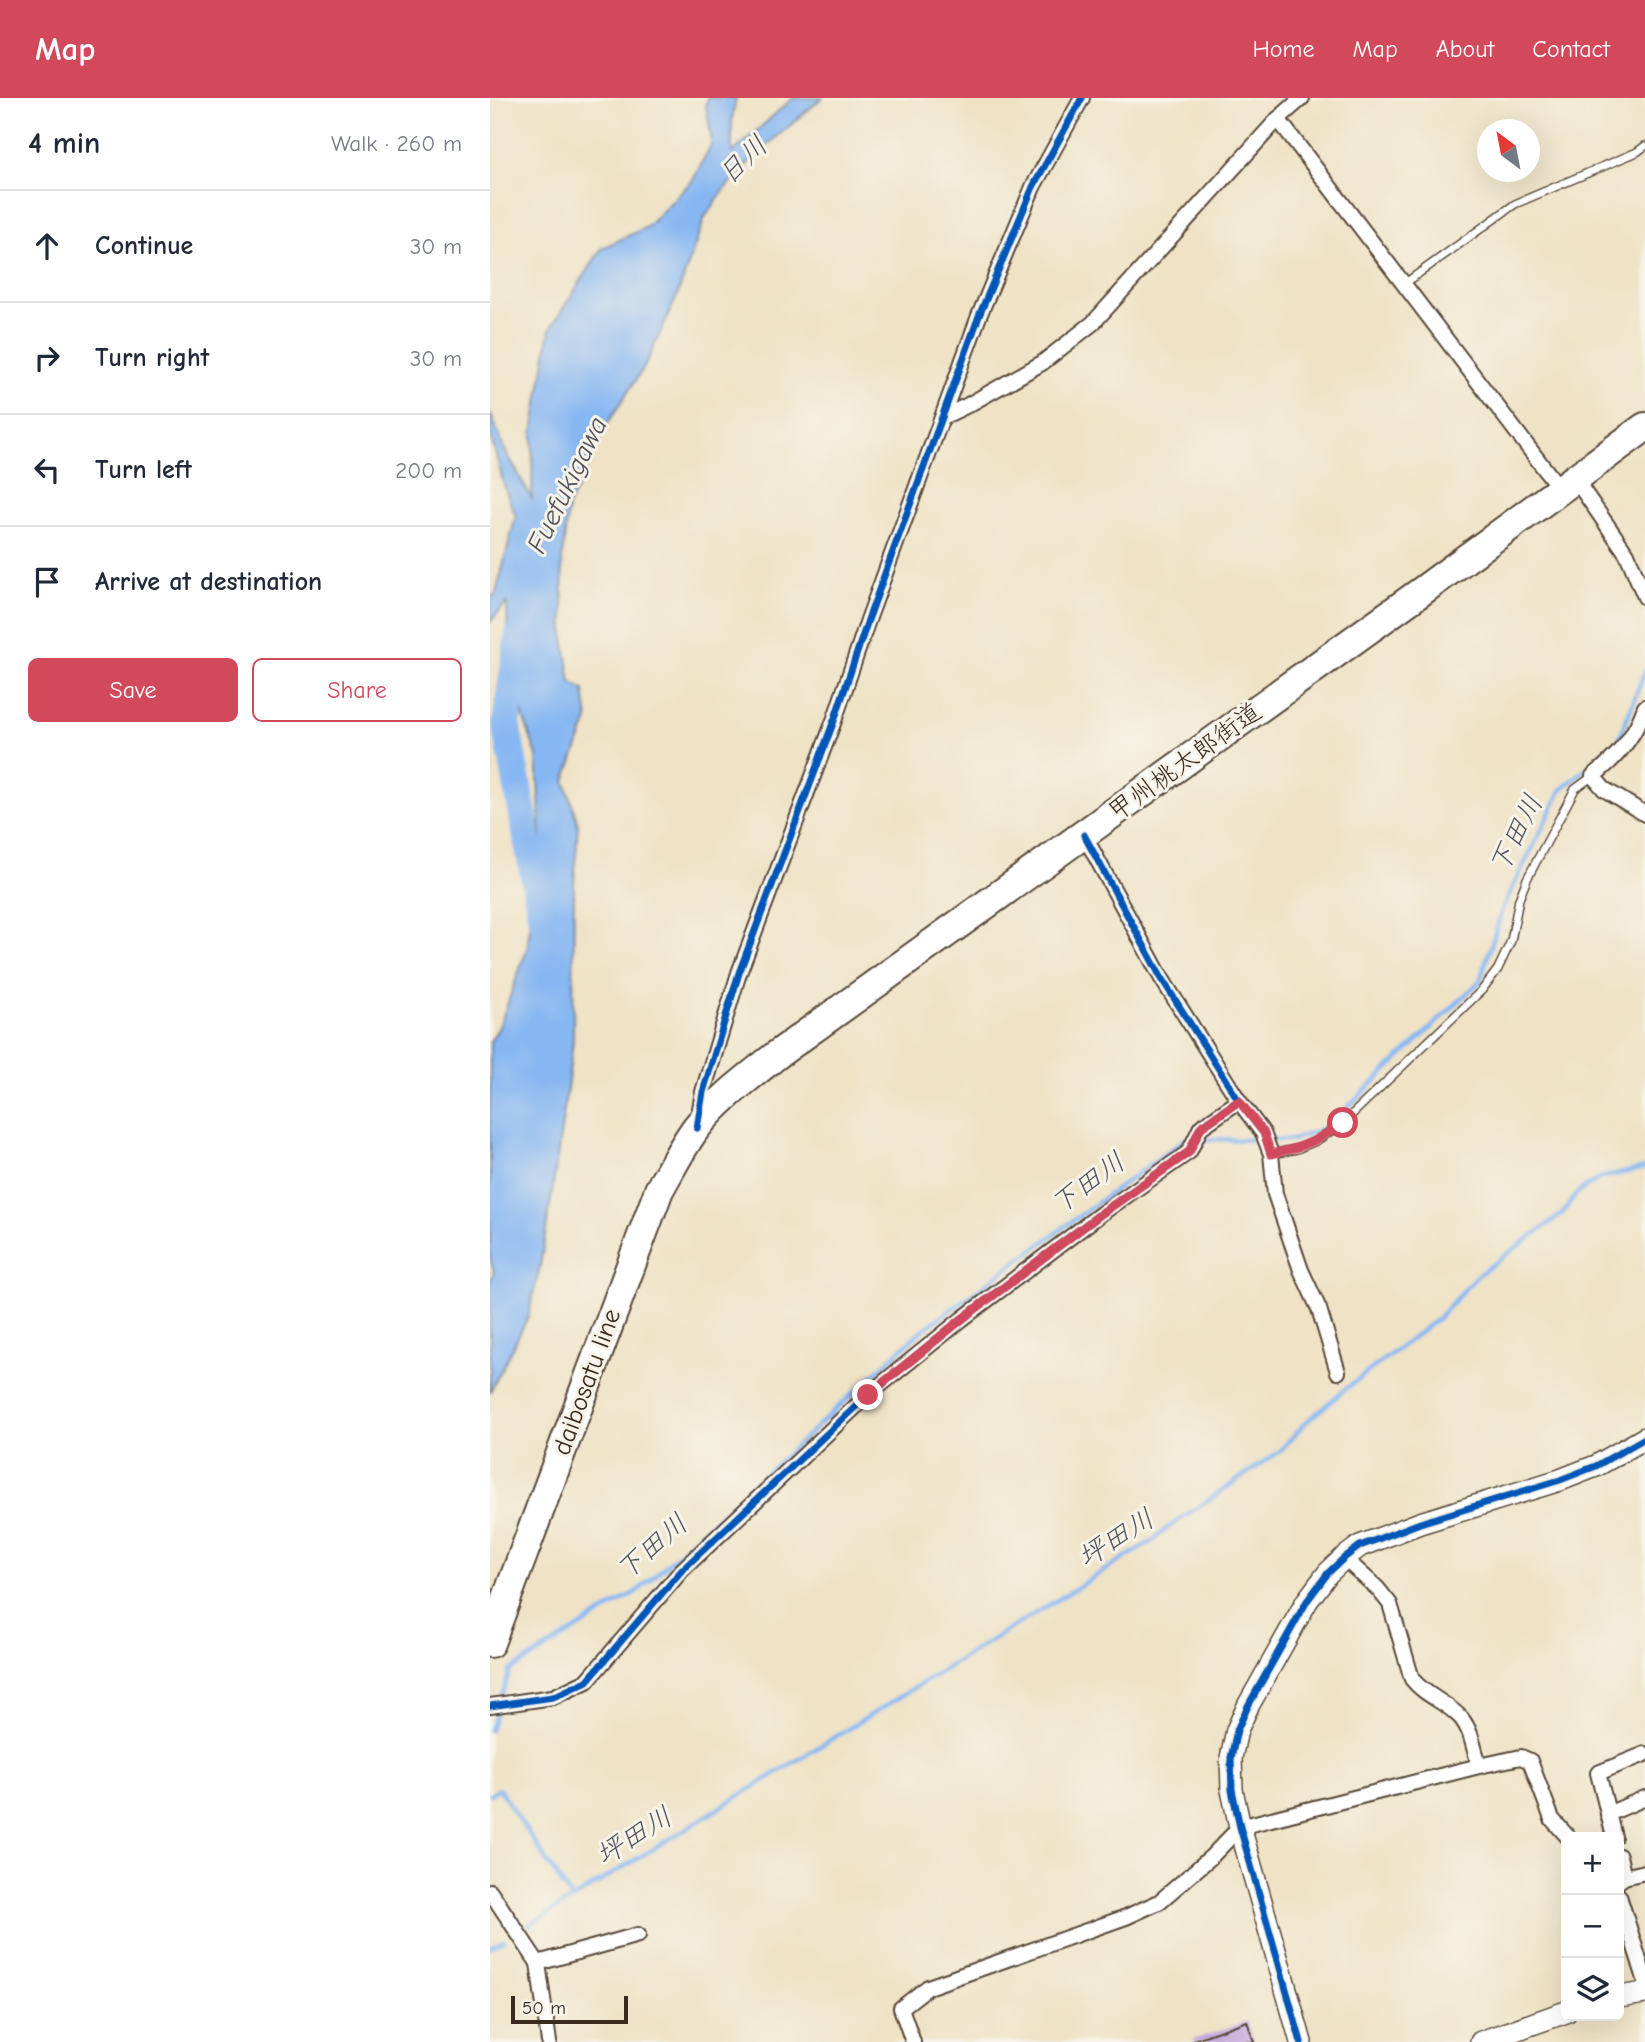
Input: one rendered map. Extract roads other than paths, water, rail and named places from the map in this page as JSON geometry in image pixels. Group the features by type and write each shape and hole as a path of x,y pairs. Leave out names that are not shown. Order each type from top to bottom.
{"highway":[{"name":"甲州桃太郎街道","path":"697,1128 735,1088 778,1054 1645,427"},
{"name":"daibosatu line","path":"490,1643 659,1190 697,1128"}],"street":[{"path":"697,1128 703,1091 739,973 835,718 979,316 1033,187 1082,98"},
{"path":"943,417 1042,363 1093,323 1278,119 1302,98"},
{"path":"1278,119 1404,285 1628,554 1645,597"},
{"path":"1645,707 1628,742 1611,762 1593,776 1604,789 1645,814"},
{"path":"1084,835 1162,979 1239,1101 1264,1133 1270,1152 1275,1194 1301,1270 1319,1309 1338,1373"},
{"path":"490,1706 553,1697 587,1681 682,1570 868,1395 1080,1229 1189,1152 1201,1127 1239,1101"},
{"path":"1301,2042 1240,1827 1232,1790 1231,1758 1237,1730 1248,1706 1307,1601 1328,1573 1360,1546 1420,1523 1560,1480 1644,1444"},
{"path":"1344,1558 1378,1589 1390,1604 1412,1679 1419,1688 1460,1716 1468,1729 1479,1766"},
{"path":"1613,1832 1598,1773 1645,1754"},
{"path":"913,2042 901,2008 928,1987 1126,1917 1158,1902 1211,1857 1240,1827 1521,1757 1530,1761 1552,1819 1564,1832"},
{"path":"1608,1814 1645,1798"},
{"path":"1624,1878 1645,1872"},
{"path":"490,1891 538,1963 549,2042"},
{"path":"1624,1912 1645,1979"},
{"path":"538,1963 638,1935"},
{"path":"1624,1996 1645,1993"},
{"path":"1482,2042 1561,2014"}],"lane":[{"path":"1404,285 1516,204 1637,152 1645,146"},
{"path":"1270,1152 1297,1149 1316,1141 1343,1123 1482,990 1498,969 1511,941 1519,899 1527,880 1575,789 1593,776"}],"water":[{"name":"日川","path":"707,98 736,98 732,119 732,153 793,98 822,98 757,154 728,185 705,217 677,296 646,364 606,426 568,507 562,560 564,637 571,682 584,690 588,720 565,781 578,824 574,885 573,1041 551,1200 528,1317 490,1392 490,1281 494,1272 490,1258 490,1042 499,1027 527,949 541,841 537,756 522,713 508,647 507,603 490,622 490,599 496,593 516,516 505,489 490,433 490,412 505,450 532,499 533,433 550,329 602,248 647,227 693,180 712,143"}],"waterway":[{"name":"Fuefukigawa","path":"519,635 506,723 542,919"},
{"name":"下田川","path":"1270,1140 1292,1140 1327,1127 1480,981 1503,907 1562,789 1618,742 1645,671"},
{"name":"下田川","path":"490,1730 510,1671 639,1590 920,1332 1185,1139 1191,1139"},
{"name":"下田川","path":"1200,1139 1261,1140"},
{"name":"坪田川","path":"572,1899 1154,1540 1280,1451 1306,1422 1437,1319 1478,1275 1562,1214 1578,1192 1600,1178 1645,1168"},
{"name":"下田川","path":"490,1795 499,1789 572,1899 529,1925"},
{"name":"下田川","path":"490,1948 504,1940"}]}
